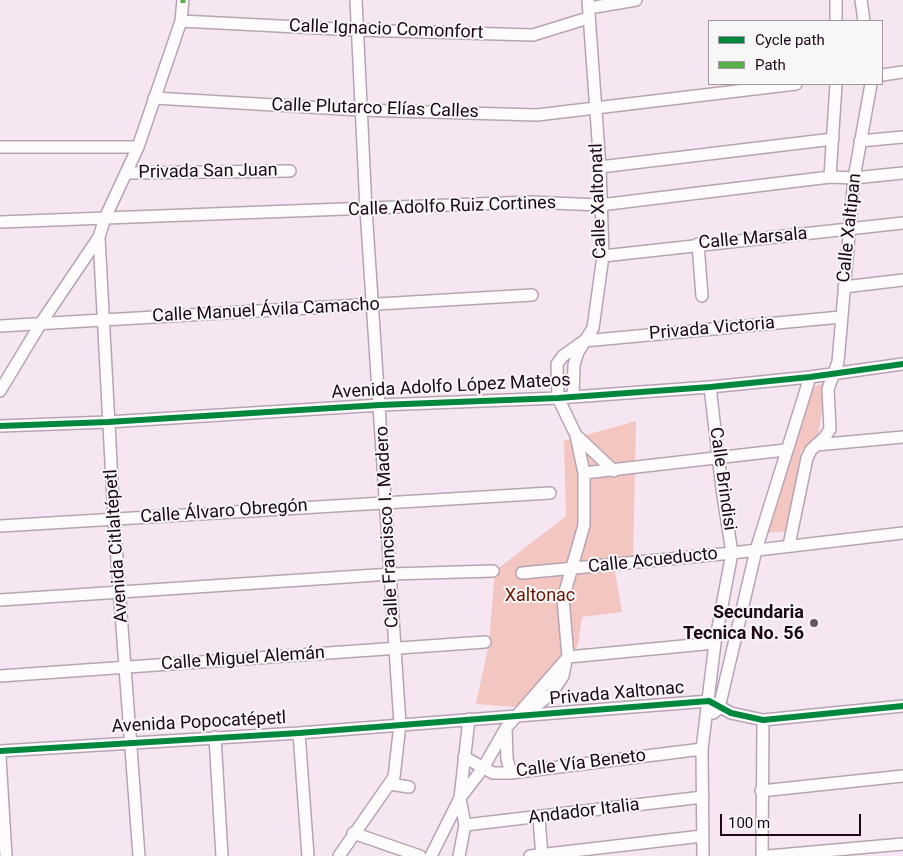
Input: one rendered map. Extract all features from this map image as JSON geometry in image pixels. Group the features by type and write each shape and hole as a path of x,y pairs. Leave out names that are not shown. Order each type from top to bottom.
{"street":[{"name":"Calle Francisco I. Madero","path":"356,0 366,209 387,502 400,724 396,768 390,784"},
{"name":"Calle Ignacio Comonfort","path":"181,21 357,30 533,35 588,9 636,0"},
{"path":"836,0 836,20"},
{"path":"861,0 864,20"},
{"path":"0,391 41,323 99,237 105,218 138,147 181,21 183,2"},
{"name":"Calle Xaltonatl","path":"573,396 574,365 584,341 593,328 603,256 600,167 588,9"},
{"path":"883,75 903,72"},
{"name":"Calle Plutarco Elías Calles","path":"154,98 360,110 537,116 788,85"},
{"path":"830,176 836,85"},
{"name":"Calle Xaltipan","path":"789,545 807,458 816,445 825,438 830,429 828,389 838,362 854,178 871,85"},
{"path":"860,141 903,137"},
{"path":"600,167 833,139"},
{"path":"0,147 138,147"},
{"name":"Privada San Juan","path":"126,173 290,171"},
{"name":"Calle Adolfo Ruiz Cortines","path":"0,222 530,202 600,205 830,176 854,178 903,173"},
{"name":"Calle Marsala","path":"603,256 698,244 850,230 903,223"},
{"name":"Avenida Citlaltépetl","path":"99,237 114,519 139,856"},
{"path":"698,244 702,296"},
{"path":"844,287 903,280"},
{"name":"Calle Manuel Ávila Camacho","path":"0,326 373,306 532,295"},
{"name":"Privada Victoria","path":"584,341 841,317"},
{"path":"522,573 571,569 584,525 584,474 576,435 558,398 557,364 562,356 584,341"},
{"name":"Avenida Adolfo López Mateos","path":"0,426 108,422 380,404 558,398 710,387 810,377 903,364"},
{"path":"707,718 719,708 756,550 810,377"},
{"name":"Calle Brindisi","path":"703,856 702,749 715,643 732,553 710,387"},
{"path":"576,435 614,471"},
{"path":"816,445 903,437"},
{"path":"584,474 786,450"},
{"name":"Calle Álvaro Obregón","path":"0,526 550,493"},
{"name":"Calle Acueducto","path":"567,658 563,599 571,569 903,533"},
{"path":"0,600 391,574 493,571"},
{"name":"Calle Miguel Alemán","path":"0,676 485,642"},
{"path":"431,856 460,798 483,768 506,728 567,658 715,643"},
{"name":"Privada Xaltonac","path":"469,719 709,701 719,708"},
{"path":"719,708 747,718 764,720 903,706"},
{"path":"459,856 465,825 460,798 469,719"},
{"name":"Avenida Popocatépetl","path":"0,750 299,733 469,719"},
{"path":"762,856 764,720"},
{"path":"506,728 507,759 511,773"},
{"path":"299,733 308,856"},
{"path":"215,737 222,856"},
{"name":"Calle Vía Beneto","path":"464,757 493,773 511,773 702,749"},
{"path":"0,757 6,856"},
{"path":"762,791 903,776"},
{"path":"339,856 353,833 390,784 409,787"},
{"name":"Andador Italia","path":"465,825 540,818 703,797"},
{"path":"540,818 538,855 702,836"},
{"path":"353,833 420,856"},
{"path":"440,856 442,833"},
{"path":"768,856 903,844"}],"green space":[{"path":"827,383 818,435 801,451 788,531 767,533 814,386"},
{"name":"Xaltonac","path":"636,421 633,560 615,572 622,612 582,617 578,645 553,688 514,707 476,704 489,643 495,571 566,516 564,441"}],"cycle path":[{"path":"0,426 108,422 380,405 558,398 710,387 810,377 903,364"},
{"path":"0,751 299,733 709,701 731,713 763,720 903,706"}],"place":[{"name":"Secundaria Tecnica No. 56","path":"814,623"}]}
